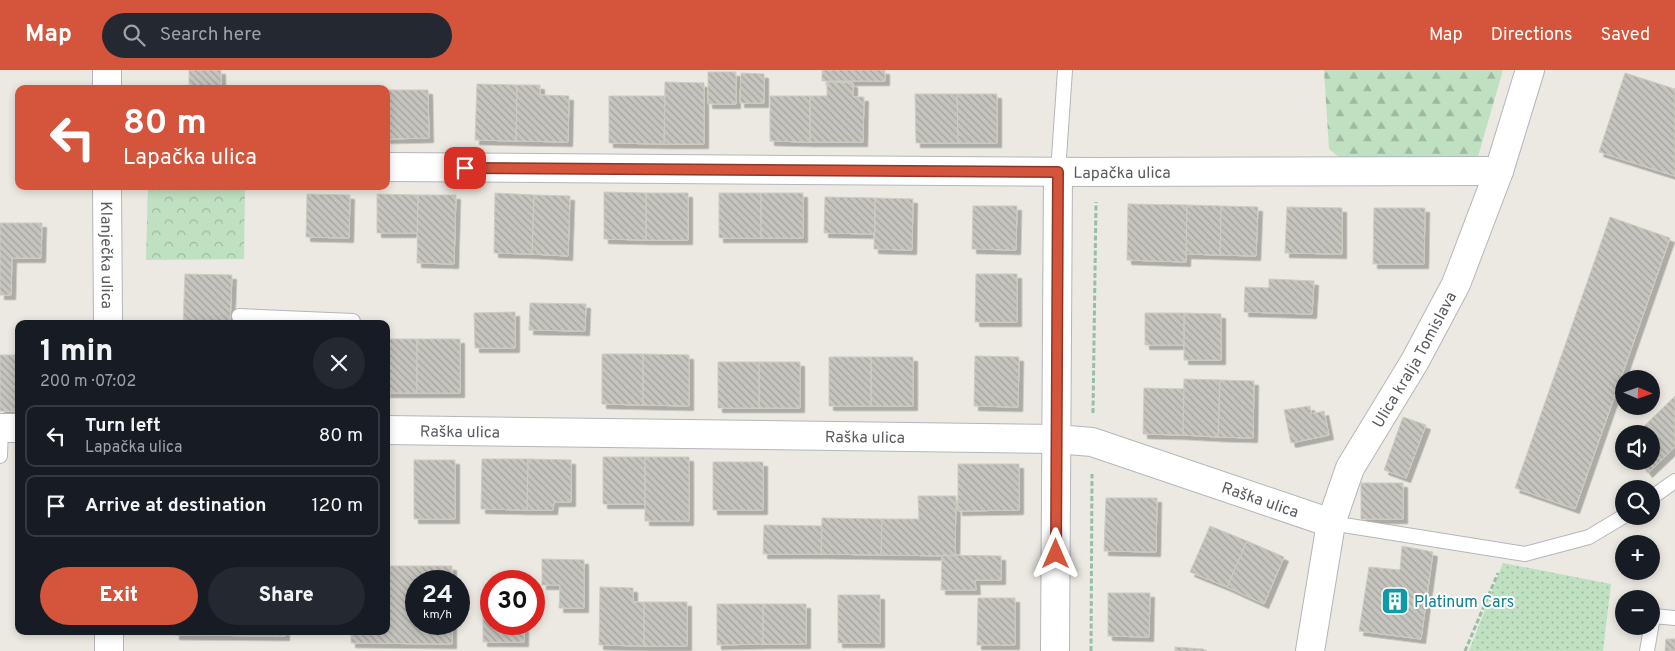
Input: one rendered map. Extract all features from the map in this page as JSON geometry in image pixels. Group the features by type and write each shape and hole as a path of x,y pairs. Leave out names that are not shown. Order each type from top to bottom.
{"street":[{"path":"107,70 107,85"},
{"name":"Ulica kralja Tomislava","path":"1310,651 1331,522 1350,468 1415,361 1456,284 1499,171 1530,70"},
{"name":"Lapačka ulica","path":"390,167 1058,172 1499,171"},
{"path":"1055,651 1058,172"},
{"name":"Klanječka ulica","path":"107,190 108,320"},
{"path":"0,428 15,428"},
{"name":"Raška ulica","path":"390,430 1056,439 1092,442 1331,522"},
{"path":"109,635 109,651"}],"lane":[{"path":"1058,172 1065,70"},
{"path":"239,316 329,320"},
{"path":"0,428 0,456"},
{"path":"1660,492 1675,481"},
{"path":"1331,522 1525,554 1589,537 1615,521"},
{"path":"1646,651 1653,616 1675,618"}],"path":[{"path":"1465,651 1506,551"}],"green space":[{"path":"1324,70 1503,70 1475,167 1349,165 1329,149"},
{"path":"148,190 245,190 244,259 146,260"},
{"path":"1503,563 1611,584 1603,651 1469,651"}],"building":[{"path":"189,70 221,70 221,85 189,85"},
{"path":"822,70 885,70 885,81 822,81"},
{"path":"708,72 736,72 736,104 708,104"},
{"path":"741,73 764,74 764,103 740,103"},
{"path":"1625,73 1675,89 1675,176 1599,152"},
{"path":"665,82 704,83 704,144 664,144"},
{"path":"827,82 853,83 853,97 864,97 863,142 810,142 810,96 827,96"},
{"path":"477,84 517,85 516,141 475,140"},
{"path":"517,85 540,85 540,95 569,96 568,142 516,141"},
{"path":"390,90 428,90 429,138 390,139"},
{"path":"915,94 957,94 958,143 916,143"},
{"path":"957,94 997,94 997,143 958,143"},
{"path":"609,96 665,96 664,144 609,143"},
{"path":"770,96 810,96 810,142 770,141"},
{"path":"604,192 646,193 646,240 604,239"},
{"path":"495,193 534,195 532,254 494,253"},
{"path":"646,193 688,193 688,240 646,240"},
{"path":"719,193 761,193 761,238 719,238"},
{"path":"761,193 803,193 803,238 761,238"},
{"path":"307,194 350,195 349,238 306,237"},
{"path":"377,194 418,195 417,233 377,233"},
{"path":"418,195 456,195 454,264 417,263"},
{"path":"534,195 570,196 568,256 532,254"},
{"path":"825,197 875,198 875,234 824,233"},
{"path":"875,198 913,199 912,250 874,249"},
{"path":"1128,204 1187,205 1186,262 1127,260"},
{"path":"1187,205 1221,206 1220,255 1186,254"},
{"path":"973,206 1017,206 1016,250 972,249"},
{"path":"1221,206 1258,207 1256,256 1220,255"},
{"path":"1287,207 1342,208 1342,254 1285,253"},
{"path":"1374,208 1425,208 1424,264 1373,264"},
{"path":"1610,217 1670,238 1624,370 1615,370 1615,395 1575,509 1515,488"},
{"path":"0,223 42,223 41,258 12,258 11,295 0,295"},
{"path":"185,274 232,275 230,320 183,320"},
{"path":"976,274 1017,274 1017,322 975,322"},
{"path":"1269,279 1314,281 1312,314 1244,312 1245,287 1269,288"},
{"path":"530,303 586,304 585,331 529,330"},
{"path":"515,312 515,348 475,348 474,313"},
{"path":"1145,313 1184,313 1184,345 1145,345"},
{"path":"1184,313 1221,314 1221,360 1184,360"},
{"path":"390,339 417,339 417,393 390,393"},
{"path":"417,339 460,339 460,393 417,393"},
{"path":"602,354 643,354 643,405 602,404"},
{"path":"643,354 689,355 689,406 643,405"},
{"path":"0,355 15,355 15,411 0,411"},
{"path":"975,356 1019,357 1018,407 974,406"},
{"path":"829,357 871,357 871,406 829,406"},
{"path":"871,357 913,357 913,406 871,406"},
{"path":"718,362 759,362 759,408 718,408"},
{"path":"759,362 800,362 800,408 759,408"},
{"path":"1184,379 1220,380 1218,437 1183,435"},
{"path":"1220,380 1254,381 1253,438 1218,437"},
{"path":"1144,388 1184,389 1183,435 1143,434"},
{"path":"1675,396 1675,447 1660,461 1660,425 1645,425 1656,415 1660,415 1660,411"},
{"path":"1310,406 1311,414 1324,411 1329,435 1291,443 1284,410"},
{"path":"1403,417 1426,425 1406,478 1384,470"},
{"path":"603,457 645,457 645,504 603,504"},
{"path":"645,457 689,457 689,521 645,521"},
{"path":"482,459 528,459 527,510 481,509"},
{"path":"528,459 571,460 571,502 554,502 553,510 527,510"},
{"path":"414,460 455,460 455,519 414,519"},
{"path":"713,462 763,462 763,510 713,510"},
{"path":"958,464 1019,464 1019,510 958,511"},
{"path":"1361,483 1403,483 1403,519 1361,519"},
{"path":"918,496 956,496 955,556 881,555 882,519 919,519"},
{"path":"1106,498 1157,498 1156,552 1104,551"},
{"path":"822,518 882,519 881,555 821,554"},
{"path":"764,525 822,526 821,554 763,554"},
{"path":"1210,526 1247,541 1227,587 1190,572"},
{"path":"1247,541 1284,557 1264,604 1227,587"},
{"name":"Platinum Cars","path":"1402,546 1433,552 1421,639 1359,631 1369,567 1400,570"},
{"path":"942,555 1001,556 1001,580 975,580 976,590 941,590"},
{"path":"542,559 584,560 584,608 559,608 560,585 545,585 545,570 542,570"},
{"path":"390,566 452,566 452,570 405,570 405,635 452,635 452,644 351,643 351,635 390,635"},
{"path":"600,587 633,588 633,602 644,602 644,646 599,645"},
{"path":"1108,593 1150,593 1149,637 1108,636"},
{"path":"838,595 880,595 880,643 838,643"},
{"path":"978,598 1015,598 1015,645 977,645"},
{"path":"644,602 687,602 687,646 644,646"},
{"path":"717,604 763,604 763,644 717,645"},
{"path":"763,604 806,604 806,644 763,644"},
{"path":"175,635 285,635 285,636"},
{"path":"483,635 524,635 524,642 483,642"},
{"path":"1666,639 1675,639 1675,651 1665,651"},
{"path":"1175,647 1203,649 1207,651 1175,651"}],"place":[{"name":"Platinum Cars","path":"1395,601"}],"route":[{"path":"465,168 1058,172 1056,554"}]}
